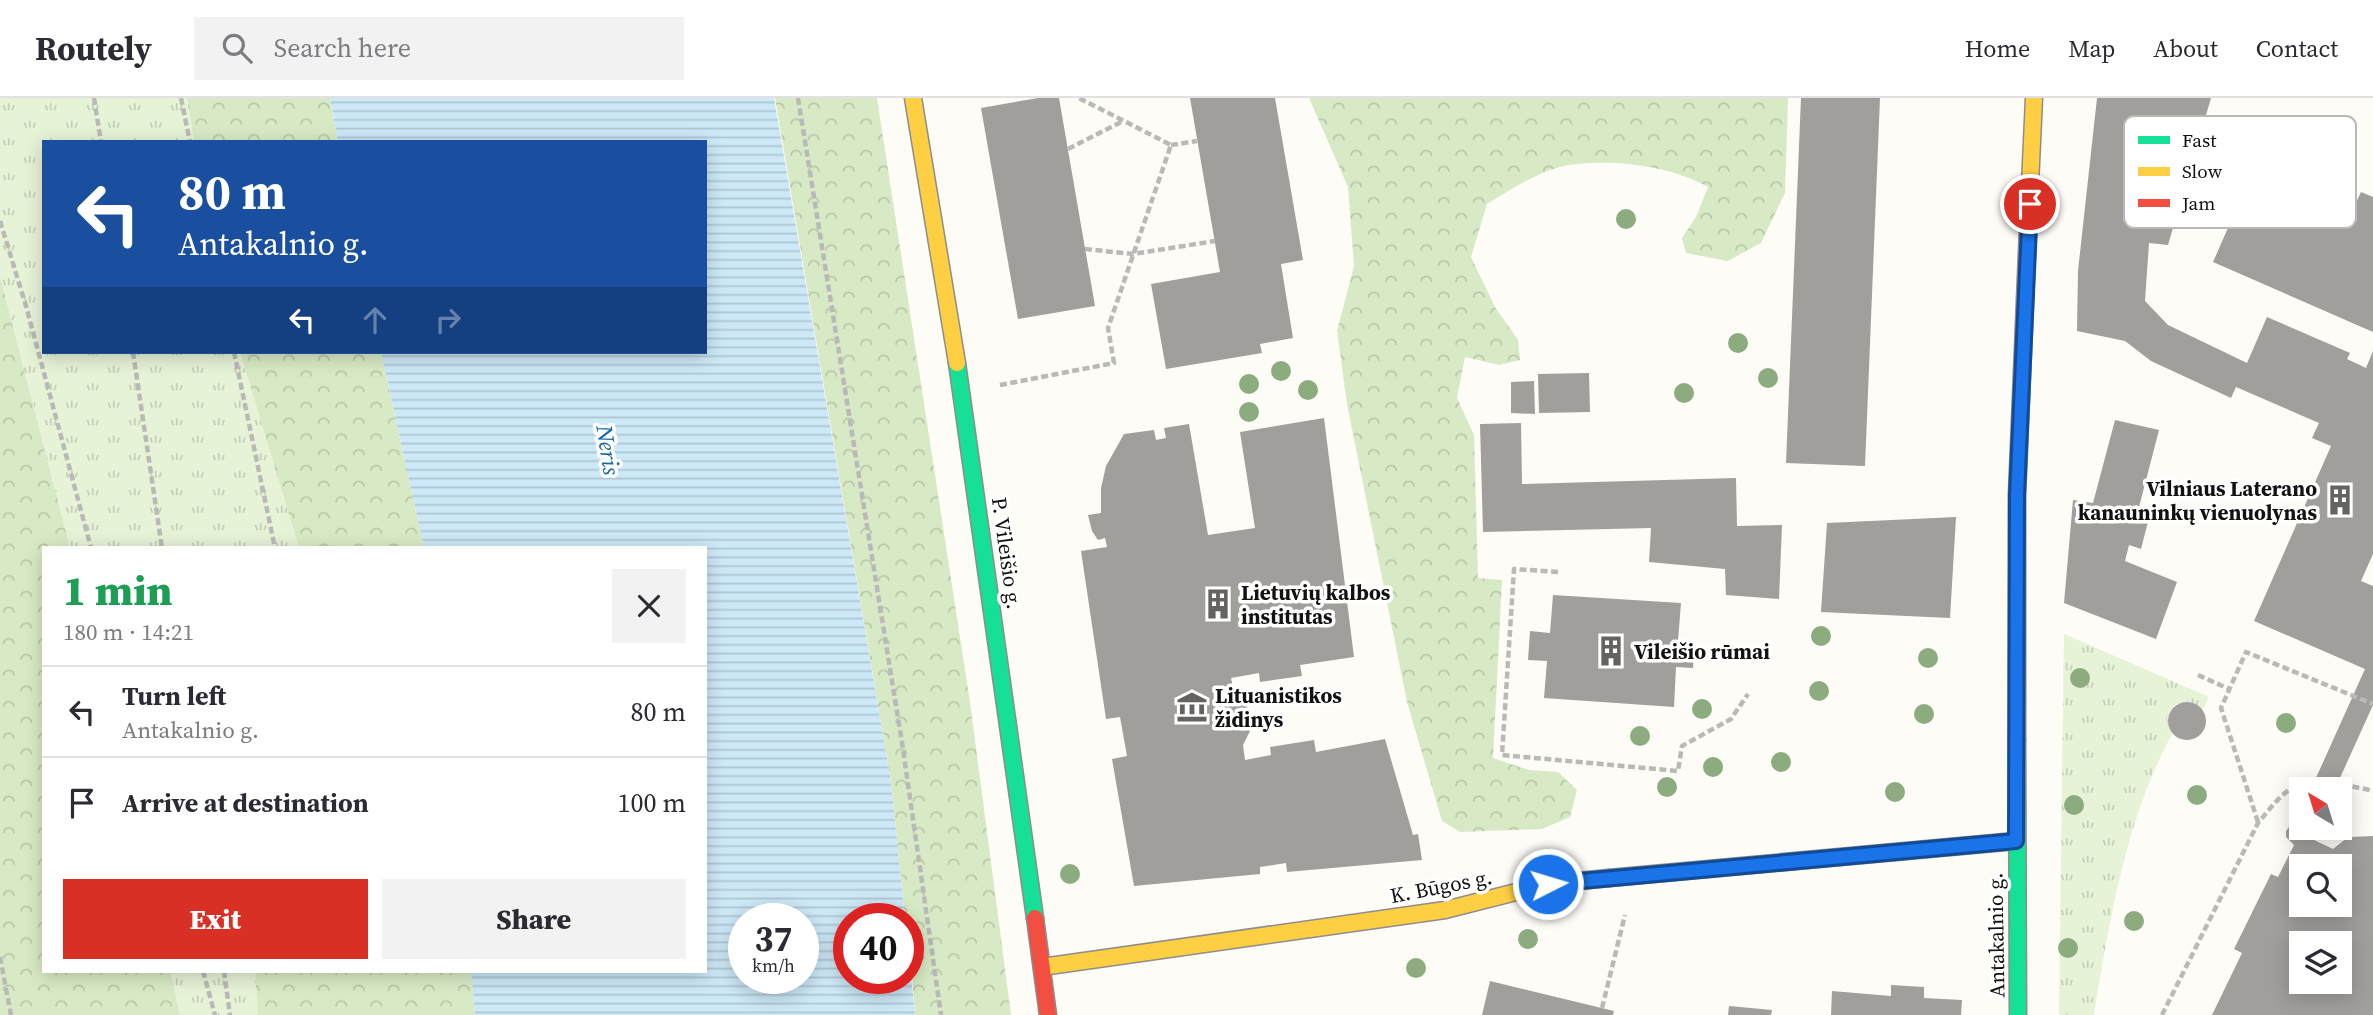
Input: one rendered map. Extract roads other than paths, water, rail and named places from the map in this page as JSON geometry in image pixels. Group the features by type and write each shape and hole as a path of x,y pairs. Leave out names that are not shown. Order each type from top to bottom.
{"street":[{"name":"P. Vileišio g.","path":"913,98 962,392 1048,1015"},
{"name":"Antakalnio g.","path":"2018,1015 2017,495 2034,98"},
{"name":"K. Būgos g.","path":"1042,967 1445,910 1548,884 2016,841"}],"water":[{"name":"Neris","path":"330,98 774,98 891,782 903,903 833,903 833,994 913,994 915,1015 475,1015 471,973 707,973 707,546 424,546 381,354 707,354 707,140 338,140"}],"place":[{"name":"Vilniaus Laterano kanauninkų vienuolynas","path":"2340,500"},
{"name":"Lietuvių kalbos institutas","path":"1218,604"},
{"name":"Vileišio rūmai","path":"1611,651"},
{"name":"Lituanistikos židinys","path":"1192,707"}]}
